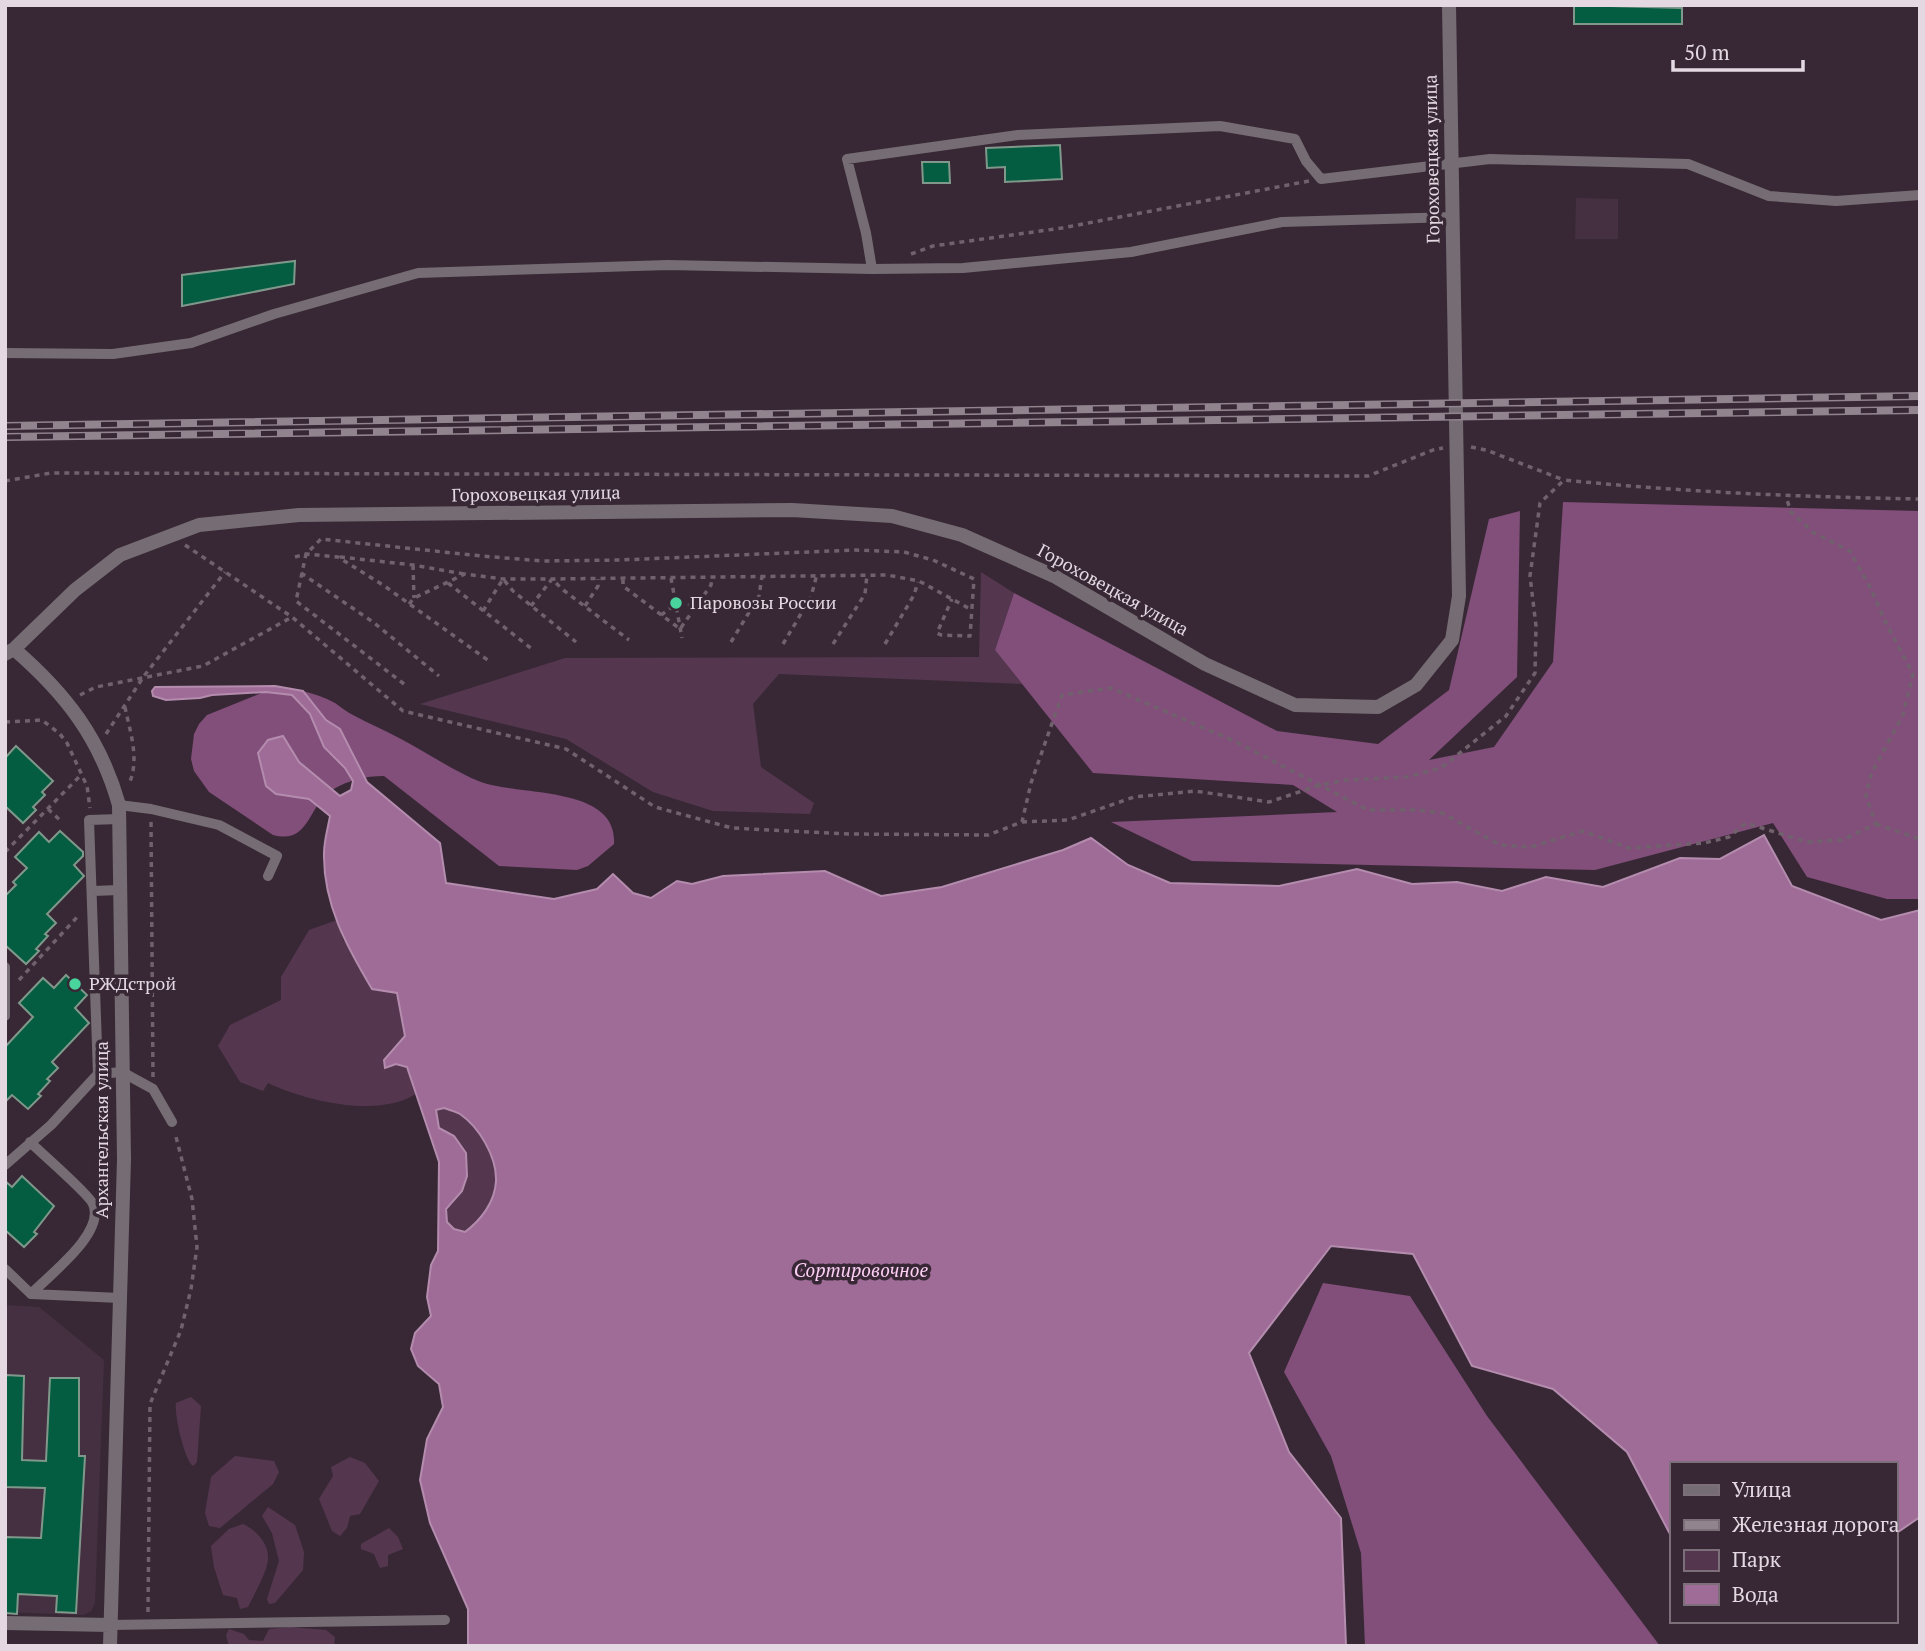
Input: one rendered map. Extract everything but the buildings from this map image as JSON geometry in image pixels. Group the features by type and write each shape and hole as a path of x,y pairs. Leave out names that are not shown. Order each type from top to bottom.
{"street":[{"name":"Гороховецкая улица","path":"10,651 75,590 120,555 199,525 299,515 792,510 892,516 962,535 1055,576 1205,664 1295,705 1378,707 1416,685 1452,639 1459,596 1449,5"},
{"name":"Архангельская улица","path":"10,651 40,671 68,701 110,775 119,812 124,1159 110,1646"},
{"path":"5,1623 110,1625"}],"lane":[{"path":"872,269 866,233 847,159 1018,135 1220,125 1295,139 1306,161 1321,179 1490,159 1662,163 1688,164 1769,196 1836,201 1920,195"},
{"path":"5,353 113,354 191,344 274,314 418,273 668,265 963,268 1131,252 1282,222 1453,217"},
{"path":"98,1074 89,820 119,812 151,809 219,825 277,856 268,876"},
{"path":"93,895 119,890"},
{"path":"5,967 5,1016"},
{"path":"5,1165 51,1125 98,1074 122,1072 153,1089 172,1122"},
{"path":"30,1142 93,1203 96,1221 86,1239 31,1294"},
{"path":"5,1269 31,1294 120,1298"},
{"path":"110,1625 444,1620"}],"path":[{"path":"908,255 933,246 1062,228 1321,179"},
{"path":"1464,445 1486,450 1564,480 1647,489 1786,497 1920,499"},
{"path":"5,481 51,473 1368,476 1433,450 1454,447"},
{"path":"169,535 292,617 403,711 566,749 655,807 732,828 849,834 988,835 1022,822 1068,820 1134,797 1195,791 1269,802 1320,785 1347,780 1406,777 1441,768 1506,716 1535,673 1536,626 1530,576 1540,503 1564,480"},
{"path":"1786,497 1791,512 1814,534 1850,551 1913,674 1903,715 1871,774 1866,796 1876,824"},
{"path":"404,684 296,601 306,554 321,539 543,561 855,550 904,552 933,560 974,579 970,636 937,633 952,599"},
{"path":"295,557 306,554 338,557 503,579 712,578 817,574 902,576 919,581 972,610"},
{"path":"338,557 410,604 489,661"},
{"path":"413,565 414,598"},
{"path":"96,748 144,676 225,572"},
{"path":"301,573 373,622 439,676"},
{"path":"410,604 414,598 466,574"},
{"path":"783,644 811,597 817,574"},
{"path":"833,644 865,594 867,575"},
{"path":"732,642 759,596 762,576"},
{"path":"671,578 682,638"},
{"path":"680,629 711,585 712,578"},
{"path":"503,579 513,591 576,642"},
{"path":"483,611 503,579"},
{"path":"531,606 552,579"},
{"path":"552,579 629,640"},
{"path":"585,606 598,586 598,579"},
{"path":"622,579 623,586 680,629"},
{"path":"885,644 914,595 919,581"},
{"path":"448,583 532,649"},
{"path":"661,615 675,605 697,605"},
{"path":"68,701 96,687 203,666 292,617"},
{"path":"1022,822 1031,783 1062,695 1111,688 1234,741 1368,810 1442,813 1500,845 1531,847 1583,831 1629,848 1704,843 1729,837 1746,823 1807,842 1842,840 1876,824 1920,839"},
{"path":"119,812 132,777 135,752 125,707"},
{"path":"5,722 42,720 60,734 82,774 90,800 89,820"},
{"path":"5,852 82,774"},
{"path":"48,808 62,822"},
{"path":"151,809 153,1089"},
{"path":"6,993 93,895"},
{"path":"148,1625 150,1404 181,1330 197,1247 192,1199 172,1122"}],"shaded area":[{"path":"1576,198 1618,199 1618,239 1575,239"},
{"path":"1563,502 1920,511 1920,899 1887,899 1807,877 1773,823 1595,870 1192,861 1111,822 1337,812 1293,785 1093,773 995,650 1014,593 1277,731 1378,744 1449,690 1489,519 1520,511 1517,677 1429,760 1494,747 1553,662"},
{"path":"274,688 305,692 328,699 481,782 584,802 600,811 611,825 614,844 588,866 577,870 499,866 384,776 357,779 332,790 302,829 285,837 273,835 209,792 194,771 191,759 194,734 207,715"},
{"path":"1323,1283 1410,1296 1487,1416 1660,1646 1365,1646 1361,1553 1331,1456 1284,1372"},
{"path":"5,1305 39,1307 104,1360 95,1603 91,1611 83,1615 5,1612"}],"green space":[{"path":"981,572 1014,593 995,650 1022,684 779,674 753,704 761,767 814,803 810,814 713,811 653,792 566,739 420,704 565,658 979,657"},
{"path":"337,920 343,940 397,993 405,1036 384,1060 386,1068 396,1064 407,1067 417,1093 402,1101 364,1106 343,1104 302,1096 268,1083 263,1091 240,1082 218,1046 230,1025 281,1000 281,977 309,930"},
{"path":"444,1108 460,1114 474,1126 486,1143 496,1172 495,1189 490,1203 482,1216 465,1232 454,1229 447,1222 446,1209 462,1191 454,1136 439,1128 436,1110"},
{"path":"191,1397 201,1406 197,1462 193,1466 183,1446 176,1408 176,1403"},
{"path":"235,1456 274,1461 279,1472 273,1484 220,1528 209,1526 205,1513 211,1477"},
{"path":"350,1457 365,1463 379,1481 360,1514 350,1516 347,1528 340,1536 332,1531 319,1499 333,1476 331,1467"},
{"path":"268,1507 295,1525 304,1552 303,1570 275,1603 269,1604 267,1599 279,1561 272,1533 262,1516"},
{"path":"243,1524 261,1538 268,1559 248,1607 240,1609 237,1598 223,1595 211,1546 229,1529"},
{"path":"389,1528 398,1537 403,1549 388,1555 388,1566 380,1568 374,1554 361,1549 361,1544"},
{"path":"290,1627 326,1630 335,1637 334,1646 229,1646 226,1635 229,1629 244,1634 249,1640 263,1641 269,1629"}],"water":[{"name":"Сортировочное","path":"275,686 303,691 326,720 340,729 367,782 440,843 446,883 554,899 597,889 613,874 633,893 651,898 677,881 692,884 723,876 825,871 881,896 942,887 1063,850 1091,838 1128,865 1170,883 1279,886 1357,869 1412,884 1457,882 1502,891 1546,877 1603,887 1680,858 1720,859 1764,835 1792,886 1881,920 1920,910 1920,1517 1897,1533 1897,1462 1670,1462 1670,1534 1627,1452 1553,1389 1472,1366 1413,1254 1331,1246 1249,1353 1289,1452 1341,1518 1346,1646 468,1646 468,1609 430,1523 420,1480 427,1439 443,1407 439,1384 418,1366 411,1349 415,1333 431,1316 427,1297 431,1265 438,1251 439,1162 407,1067 396,1064 385,1068 384,1060 405,1036 397,993 372,989 346,941 332,907 324,853 330,816 309,799 276,794 266,786 258,753 268,740 283,736 299,762 340,796 351,790 353,781 345,768 324,747 310,714 292,695 266,692 166,700 153,696 155,687","holes":["444,1108 460,1114 486,1143 496,1172 495,1189 490,1203 482,1216 465,1232 454,1229 447,1222 446,1209 462,1191 467,1176 466,1153 454,1136 439,1128 436,1110"]}],"railway":[{"path":"5,426 1920,396"},
{"path":"5,437 1920,410"}],"place":[{"name":"Паровозы России","path":"676,603"},
{"name":"РЖДстрой","path":"75,984"}]}
